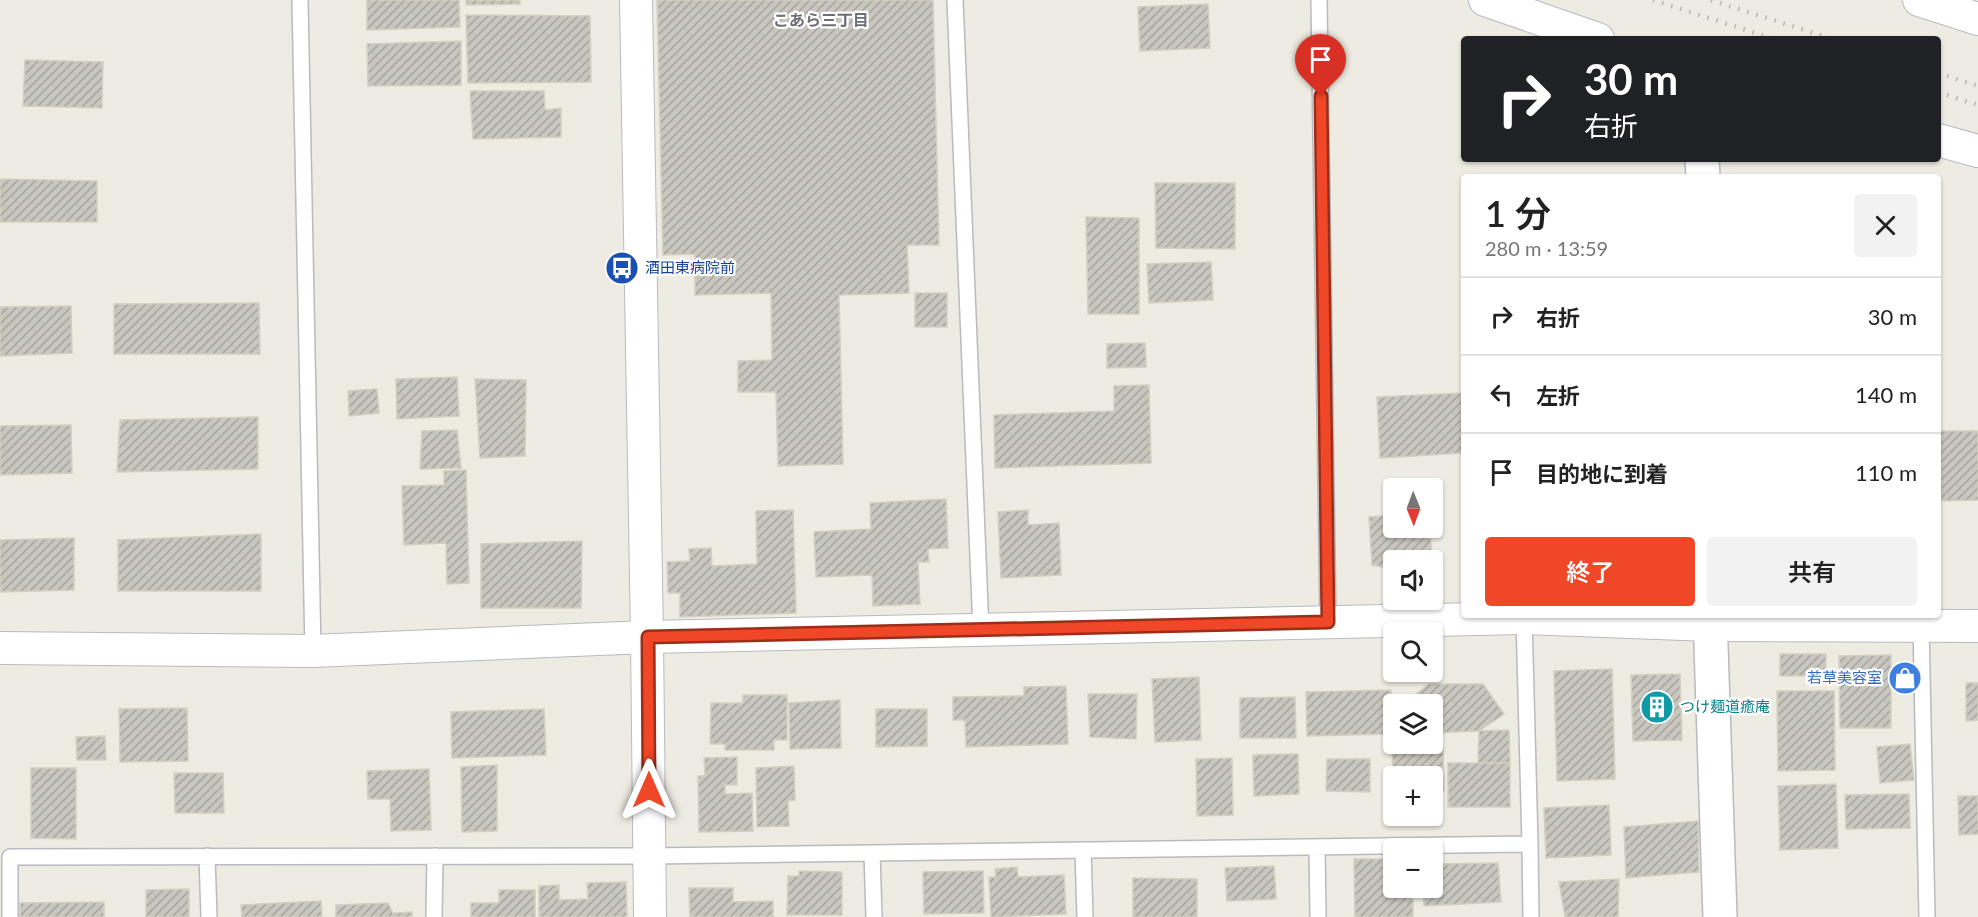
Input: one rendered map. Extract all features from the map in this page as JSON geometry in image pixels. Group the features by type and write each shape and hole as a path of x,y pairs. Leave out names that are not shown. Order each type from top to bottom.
{"street":[{"path":"636,0 648,637 650,917"},
{"path":"1485,0 1589,36"},
{"path":"1919,0 1978,19"},
{"path":"1941,141 1978,151"},
{"path":"0,648 313,651 648,637 1524,618 1978,626"},
{"path":"1710,620 1720,917"}],"lane":[{"path":"300,0 313,651"},
{"path":"955,0 981,630"},
{"path":"1320,0 1328,622"},
{"path":"1524,618 1531,917"},
{"path":"1921,625 1927,917"},
{"path":"10,917 10,857 649,856 1530,844"},
{"path":"1317,846 1318,917"},
{"path":"1083,850 1085,917"},
{"path":"872,853 874,917"},
{"path":"207,856 209,917"},
{"path":"434,917 435,856"}],"building":[{"path":"367,0 459,0 460,27 367,30"},
{"path":"466,0 520,0 520,4 466,5"},
{"path":"657,0 933,0 939,245 907,245 909,293 839,295 843,464 778,466 776,392 738,392 738,361 772,360 771,293 695,295 695,254 663,255"},
{"path":"1208,4 1210,48 1140,51 1138,7"},
{"path":"466,15 590,16 591,82 468,83"},
{"path":"461,41 461,85 368,86 367,44"},
{"path":"25,60 103,62 102,108 23,106"},
{"path":"470,91 544,91 545,110 561,108 561,137 473,139"},
{"path":"0,179 97,181 97,222 0,222"},
{"path":"1155,183 1235,183 1235,249 1156,248"},
{"path":"1086,217 1139,218 1139,314 1088,314"},
{"path":"1211,262 1213,300 1149,303 1147,264"},
{"path":"915,293 947,293 947,327 915,327"},
{"path":"259,303 260,354 114,354 114,304"},
{"path":"71,306 72,353 0,356 0,307"},
{"path":"1145,343 1146,367 1107,368 1107,344"},
{"path":"457,377 459,416 397,419 396,379"},
{"path":"475,379 526,380 525,456 480,458"},
{"path":"1149,385 1151,463 995,468 994,415 1114,411 1114,386"},
{"path":"377,389 379,413 349,416 348,391"},
{"path":"1461,393 1461,453 1380,458 1377,397"},
{"path":"258,417 258,469 117,472 120,420"},
{"path":"71,425 72,473 0,475 0,426"},
{"path":"457,430 461,468 420,469 422,431"},
{"path":"1941,431 1978,431 1978,500 1941,501"},
{"path":"466,470 469,583 447,584 446,543 404,545 402,486 444,485 444,471"},
{"path":"946,499 948,548 928,549 929,562 918,562 920,604 873,606 872,575 816,577 814,532 871,529 870,503"},
{"path":"793,510 796,613 680,617 680,593 668,593 667,562 690,561 689,549 711,548 712,566 757,564 756,511"},
{"path":"1028,510 1028,525 1059,523 1061,575 1001,578 998,512"},
{"path":"1383,516 1383,538 1431,538 1431,550 1383,550 1383,567 1372,565 1369,517"},
{"path":"261,534 261,591 118,591 118,540"},
{"path":"74,538 74,590 0,592 0,540"},
{"path":"582,541 581,608 481,608 481,544"},
{"path":"1780,654 1826,654 1826,676 1780,676"},
{"path":"1891,655 1891,728 1840,728 1839,656"},
{"path":"1612,669 1615,779 1557,781 1554,671"},
{"name":"つけ麺道癒庵","path":"1680,674 1682,740 1633,741 1631,675"},
{"path":"1199,677 1201,740 1155,742 1152,679"},
{"path":"1966,683 1978,683 1978,720 1966,721"},
{"path":"1429,684 1483,684 1504,714 1479,731 1443,733 1443,694 1416,694"},
{"path":"1066,686 1068,744 966,747 965,720 953,720 953,697 1024,696 1024,687"},
{"path":"1391,690 1391,694 1383,694 1383,734 1307,736 1306,692"},
{"path":"1777,691 1834,691 1835,770 1778,771"},
{"path":"1088,694 1137,694 1136,739 1090,737"},
{"path":"743,695 787,695 787,740 774,740 774,750 725,750 725,744 710,744 711,703 743,703"},
{"path":"1295,697 1296,738 1240,738 1240,698"},
{"path":"840,700 841,748 790,749 789,703"},
{"path":"187,708 188,761 120,762 119,709"},
{"path":"544,709 546,755 452,758 451,712"},
{"path":"876,709 927,709 927,746 876,747"},
{"path":"1509,730 1510,763 1478,763 1479,731"},
{"path":"105,736 106,760 77,760 76,737"},
{"path":"1910,744 1914,780 1880,783 1877,747"},
{"path":"1443,748 1444,791 1443,766 1393,766 1392,754 1443,754"},
{"path":"1298,754 1299,794 1254,796 1253,755"},
{"path":"737,757 737,785 725,785 725,794 752,793 753,831 699,832 698,776 705,776 704,758"},
{"path":"1232,758 1233,815 1197,816 1196,759"},
{"path":"1327,759 1370,759 1370,792 1326,791"},
{"path":"1448,763 1510,763 1510,807 1448,807"},
{"path":"497,765 497,831 462,832 461,767"},
{"path":"794,766 795,800 788,801 789,826 757,827 756,768"},
{"path":"31,768 76,768 76,839 31,838"},
{"path":"429,769 431,830 391,831 390,799 368,799 367,771"},
{"path":"174,773 223,773 224,813 175,813"},
{"path":"1836,784 1838,848 1780,850 1778,786"},
{"path":"1909,794 1910,828 1846,829 1845,795"},
{"path":"1958,796 1978,796 1978,834 1959,835"},
{"path":"1609,805 1611,855 1546,858 1544,808"},
{"path":"1698,821 1699,872 1626,878 1624,827"},
{"path":"1354,859 1383,859 1383,898 1413,898 1413,917 1355,917"},
{"path":"1498,863 1501,902 1424,906 1424,898 1443,898 1443,864"},
{"path":"1274,866 1276,899 1227,901 1225,868"},
{"path":"1017,867 1018,877 1064,875 1066,914 991,917 989,877 996,877 995,869"},
{"path":"799,871 842,872 842,915 787,915 788,876 799,876"},
{"path":"983,871 984,913 924,914 923,872"},
{"path":"1133,878 1197,879 1197,917 1133,917"},
{"path":"1619,879 1618,917 1565,917 1559,882"},
{"path":"626,882 627,917 539,917 539,886 559,885 559,900 588,899 587,883"},
{"path":"689,888 733,888 733,902 773,901 773,917 690,917"},
{"path":"189,889 189,917 146,917 146,890"},
{"path":"499,890 535,890 535,917 471,917 471,903 499,903"},
{"path":"321,901 322,917 242,917 241,905"},
{"path":"104,902 104,917 20,917 20,903"},
{"path":"388,903 393,913 412,912 412,917 336,917 336,905"}],"railway":[{"path":"1653,0 1765,36"},
{"path":"1711,0 1823,36"},
{"path":"1941,74 1978,86"},
{"path":"1941,93 1978,105"}],"place":[{"name":"酒田東病院前","path":"622,268"},
{"name":"若草美容室","path":"1905,678"},
{"name":"つけ麺道癒庵","path":"1657,707"}],"district":[{"name":"こあら三丁目","path":"821,20"}],"route":[{"path":"649,790 648,637 1328,622 1321,96"}]}
